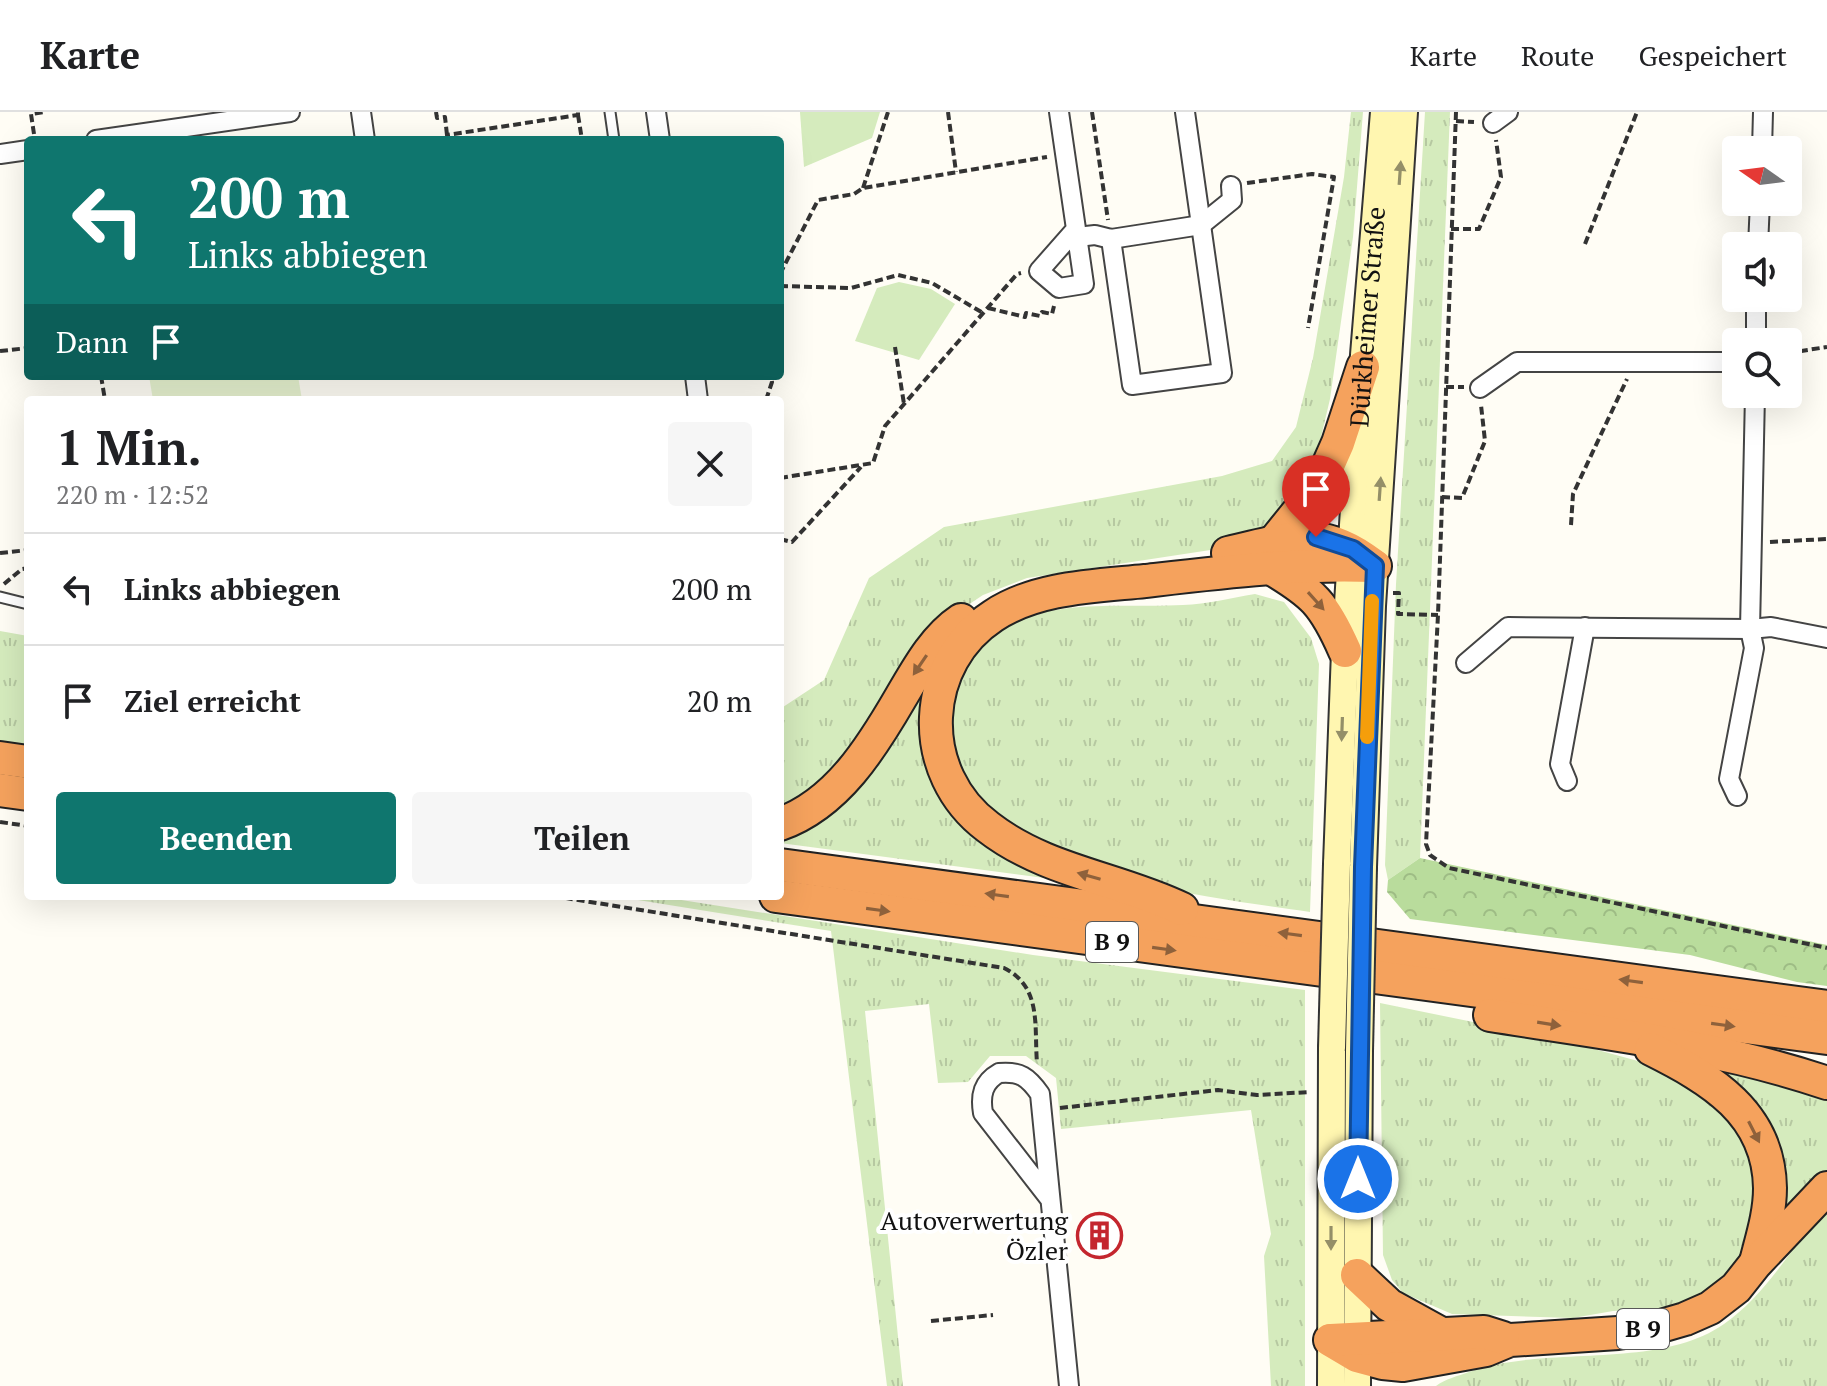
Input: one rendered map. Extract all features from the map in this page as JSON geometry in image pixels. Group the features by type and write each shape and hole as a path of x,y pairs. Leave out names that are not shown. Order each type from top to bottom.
{"highway":[{"path":"1271,555 1319,486 1338,443 1363,367"},
{"path":"784,823 821,802 854,769 882,729 921,661 953,625 993,598 1030,585 1067,577 1220,554 1271,555 1316,537 1360,560"},
{"path":"1271,555 1328,615 1345,651"},
{"name":"B 9","path":"1213,924 1153,895 1023,852 985,826 962,801 947,778 937,752 937,705 953,655 992,616 1014,604 1075,589 1271,555"},
{"path":"0,758 24,761"},
{"path":"0,790 24,793"},
{"name":"B 9","path":"784,866 1827,1007"},
{"name":"B 9","path":"784,897 1827,1038"},
{"path":"1423,984 1470,1012 1698,1048 1750,1059 1827,1083"},
{"path":"1627,1037 1709,1080 1729,1096 1759,1140 1770,1187 1768,1212 1755,1264"},
{"name":"B 9","path":"1434,1348 1484,1332 1510,1340 1618,1333 1654,1328 1685,1319 1710,1308 1736,1288 1827,1188"},
{"path":"1357,1275 1434,1348"},
{"path":"1351,1355 1403,1365 1434,1348"},
{"path":"1407,1386 1434,1348"}],"main road":[{"name":"Dürkheimer Straße","path":"1351,1355 1332,1048 1350,866 1363,367 1384,112"},
{"name":"Dürkheimer Straße","path":"1331,1386 1351,1355 1357,1275 1359,1051 1350,866 1345,651 1360,560 1404,112"}],"street":[{"path":"124,136 290,112"},
{"path":"361,112 364,136"},
{"path":"656,112 659,136"},
{"path":"1059,112 1065,154 1094,234 1132,385 1222,373 1185,112"},
{"path":"1762,136 1763,112"},
{"path":"0,154 24,151"},
{"path":"1094,234 1084,284 1059,288 1039,271 1094,234 1201,225 1232,200 1231,186"},
{"path":"1480,388 1517,362 1722,362"},
{"path":"1737,796 1729,779 1754,648 1750,629 1755,408"},
{"path":"1466,663 1508,627 1771,627 1827,638"},
{"path":"1567,781 1560,764 1585,627"},
{"path":"1049,1198 983,1113 981,1098 985,1085 999,1073 1021,1074 1030,1080 1040,1102 1069,1386"}],"lane":[{"path":"610,112 613,136"},
{"path":"0,597 24,603"}],"path":[{"path":"34,136 31,114 44,112"},
{"path":"436,112 437,118 445,117 448,136"},
{"path":"863,188 888,112"},
{"path":"948,112 956,172"},
{"path":"1092,112 1094,234"},
{"path":"1456,112 1438,615 1426,844 1430,855 1449,868 1827,948"},
{"path":"1585,244 1637,112"},
{"path":"454,136 578,114 581,136"},
{"path":"1451,229 1479,229 1501,177 1501,117"},
{"path":"784,266 818,200 854,194 863,188 1065,154"},
{"path":"1231,186 1312,174 1334,177 1308,328"},
{"path":"784,477 873,463 885,426 904,404 1017,274 1039,271"},
{"path":"784,286 851,288 898,275 932,283 983,314"},
{"path":"988,308 1025,317 1026,313 1040,316 1042,312 1052,314 1059,288"},
{"path":"895,347 904,404"},
{"path":"1802,351 1827,347"},
{"path":"0,351 24,348"},
{"path":"1571,525 1573,494 1635,362"},
{"path":"1442,497 1462,498 1485,441 1480,388"},
{"path":"784,540 792,542 862,465"},
{"path":"1752,543 1827,539"},
{"path":"0,553 24,550"},
{"path":"0,597 3,585 24,569"},
{"path":"1399,600 1398,614 1438,615"},
{"path":"0,822 24,825"},
{"path":"578,900 1004,968 1019,976 1031,991 1040,1102 1218,1090 1257,1095 1316,1092"},
{"path":"931,1321 993,1315"}],"green space":[{"path":"800,112 880,112 872,138 804,167"},
{"path":"1351,112 1363,112 1353,237 1330,399 1321,437 1302,484 1269,527 1217,549 1027,578 983,595 950,617 854,755 784,810 784,706 824,680 869,578 944,527 1222,476 1272,461 1296,427 1313,358 1344,177"},
{"path":"1425,112 1450,112 1420,858 1388,880 1385,865 1396,584"},
{"path":"899,282 931,289 955,304 919,360 855,341 877,288"},
{"path":"150,380 299,380 301,396 152,396"},
{"path":"1255,594 1284,602 1311,638 1319,664 1310,912 1173,890 1075,862 1032,842 995,815 968,783 960,767 953,722 958,685 972,659 1003,629 1034,615 1075,607 1192,604"},
{"path":"0,631 24,635 24,748 0,745"},
{"path":"921,661 937,752 1052,879 784,844 784,826"},
{"path":"1420,858 1827,945 1827,986 1797,982 1690,955 1410,919 1387,892 1388,880"},
{"path":"638,900 682,900 1033,955 1305,990 1305,1386 1271,1386 1264,1256 1271,1234 1251,1110 1061,1129 1056,1078 1026,1056 990,1056 968,1082 938,1083 929,1004 865,1011 903,1386 887,1386 831,931"},
{"path":"1380,1003 1561,1040 1649,1064 1692,1083 1731,1114 1748,1144 1759,1179 1745,1247 1732,1270 1712,1291 1674,1308 1613,1311 1573,1318 1452,1314 1403,1293 1392,1280 1383,1255"},
{"path":"1703,1065 1827,1092 1827,1176 1785,1216 1777,1175"},
{"path":"1827,1205 1827,1386 1436,1386 1456,1376 1499,1364 1634,1352 1697,1338 1724,1324 1754,1298"}],"slow traffic":[{"path":"1367,737 1372,601"}],"place":[{"name":"Autoverwertung Özler","path":"1099,1236"}],"route":[{"path":"1316,537 1353,549 1375,566 1363,867 1358,1179"}]}
